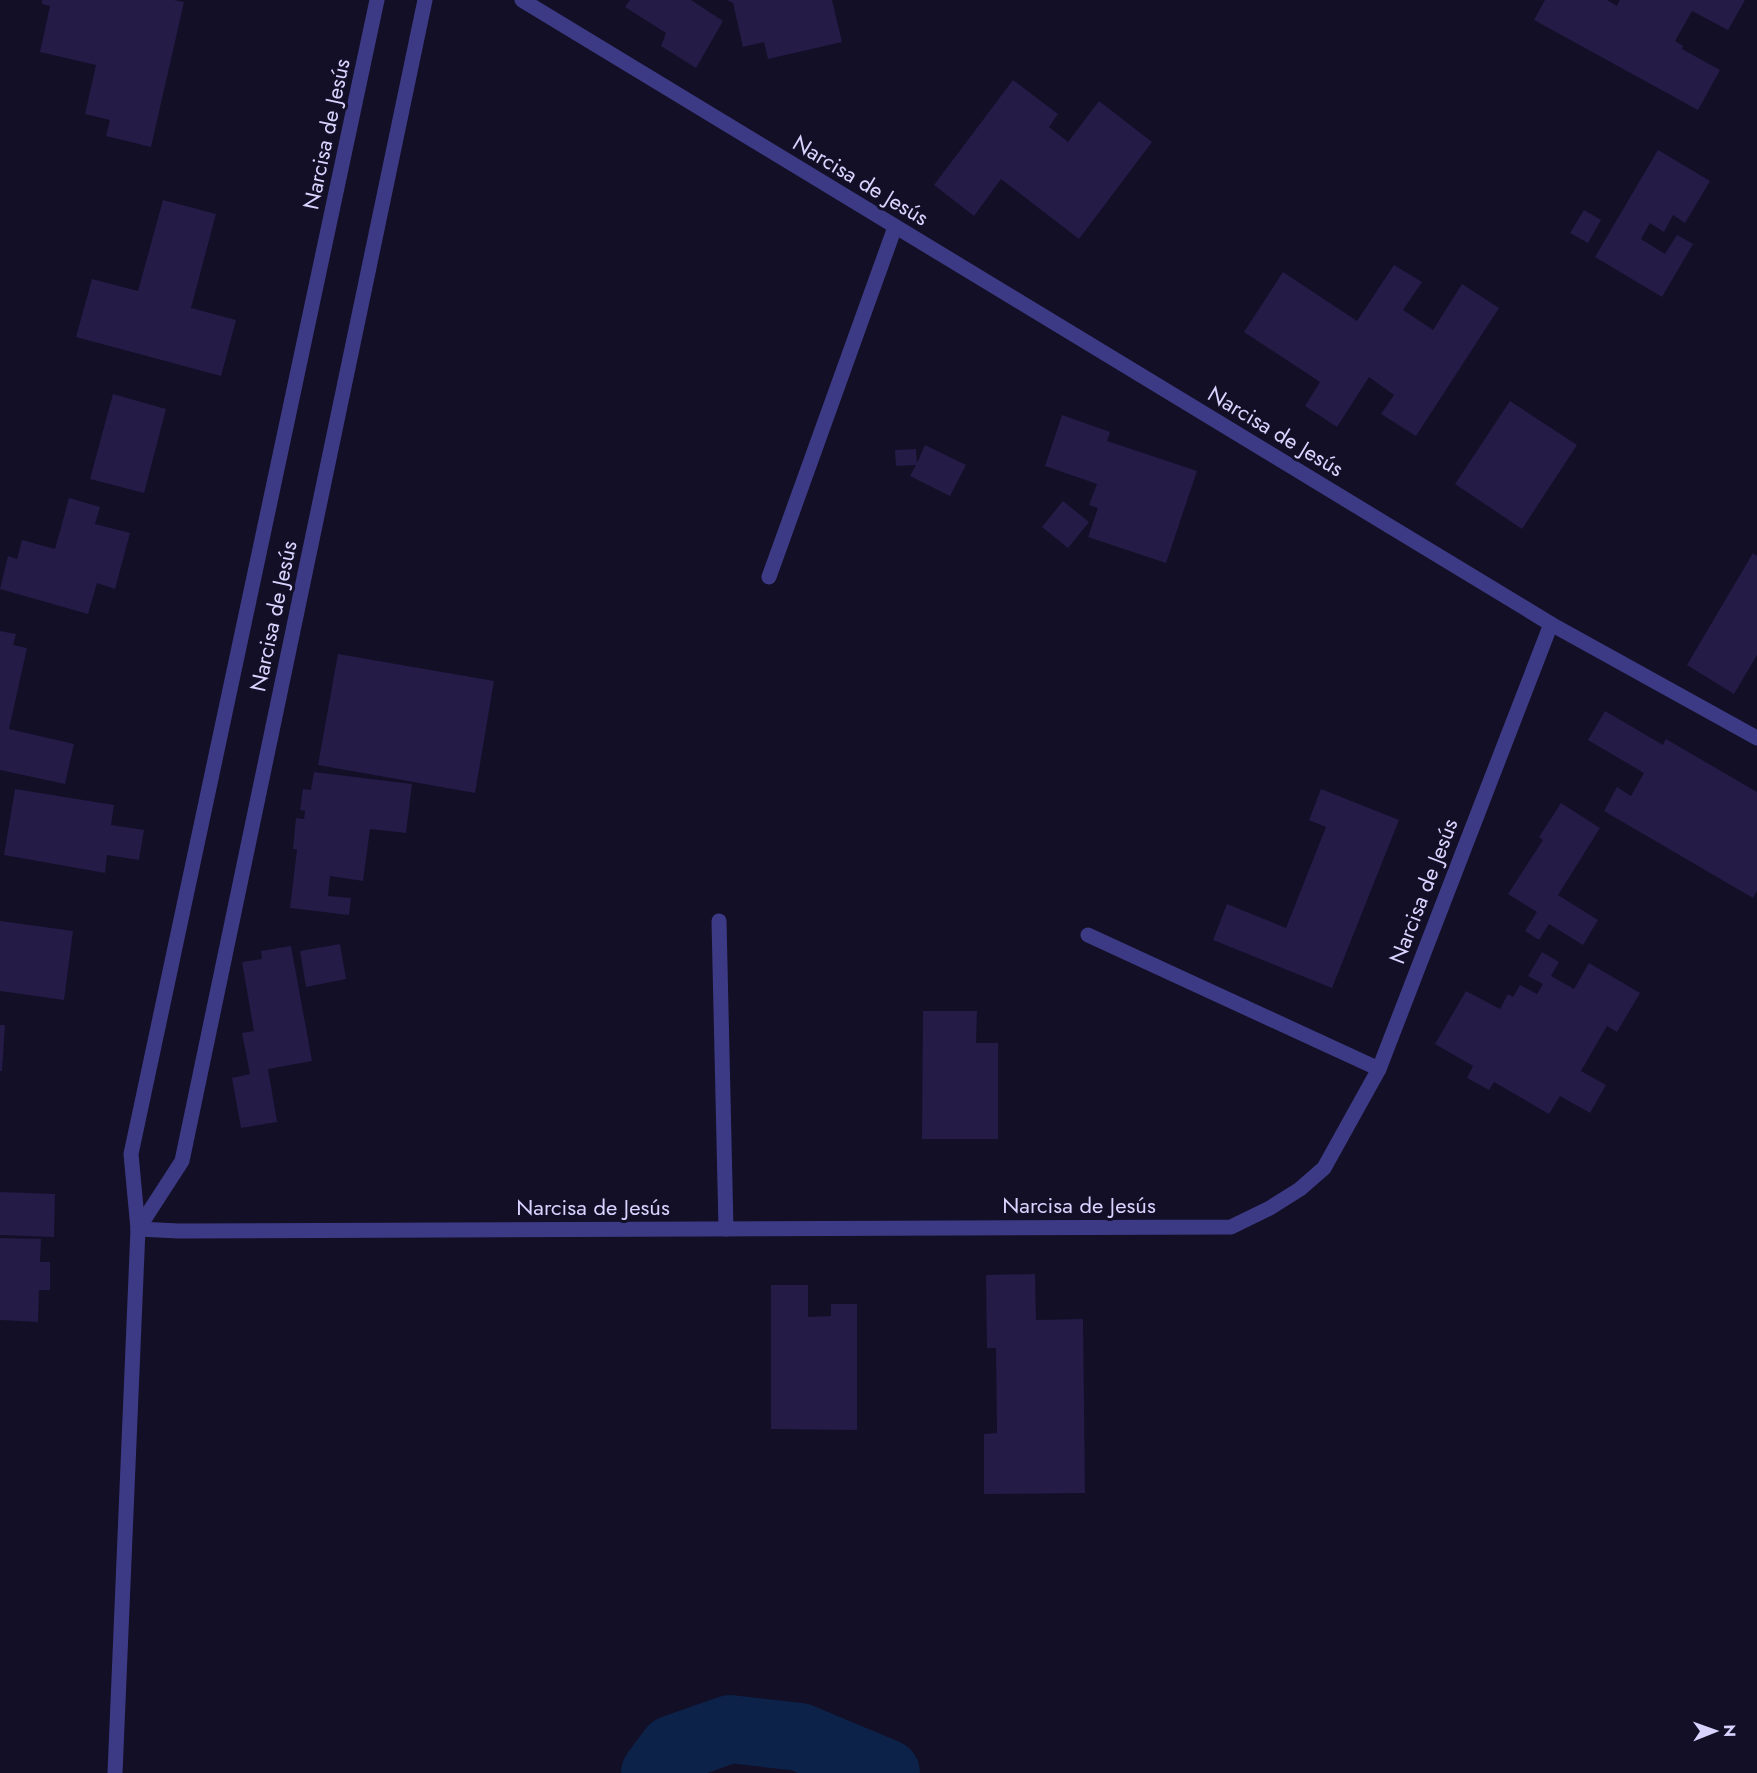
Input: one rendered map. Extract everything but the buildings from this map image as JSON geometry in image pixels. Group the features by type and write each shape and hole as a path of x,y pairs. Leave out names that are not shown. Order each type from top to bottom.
{"street":[{"name":"Narcisa de Jesús","path":"138,1229 131,1154 378,0"},
{"name":"Narcisa de Jesús","path":"138,1229 182,1161 425,0"},
{"name":"Narcisa de Jesús","path":"138,1229 179,1231 1231,1227 1270,1208 1300,1189 1324,1168 1378,1069 1551,624 522,0"},
{"path":"769,577 895,227"},
{"path":"1551,624 1757,738"},
{"path":"719,921 726,1229"},
{"path":"1088,935 1378,1069"},
{"path":"115,1773 138,1229"}],"waterway":[{"path":"655,1773 673,1749 730,1729 800,1737 886,1773"}]}
